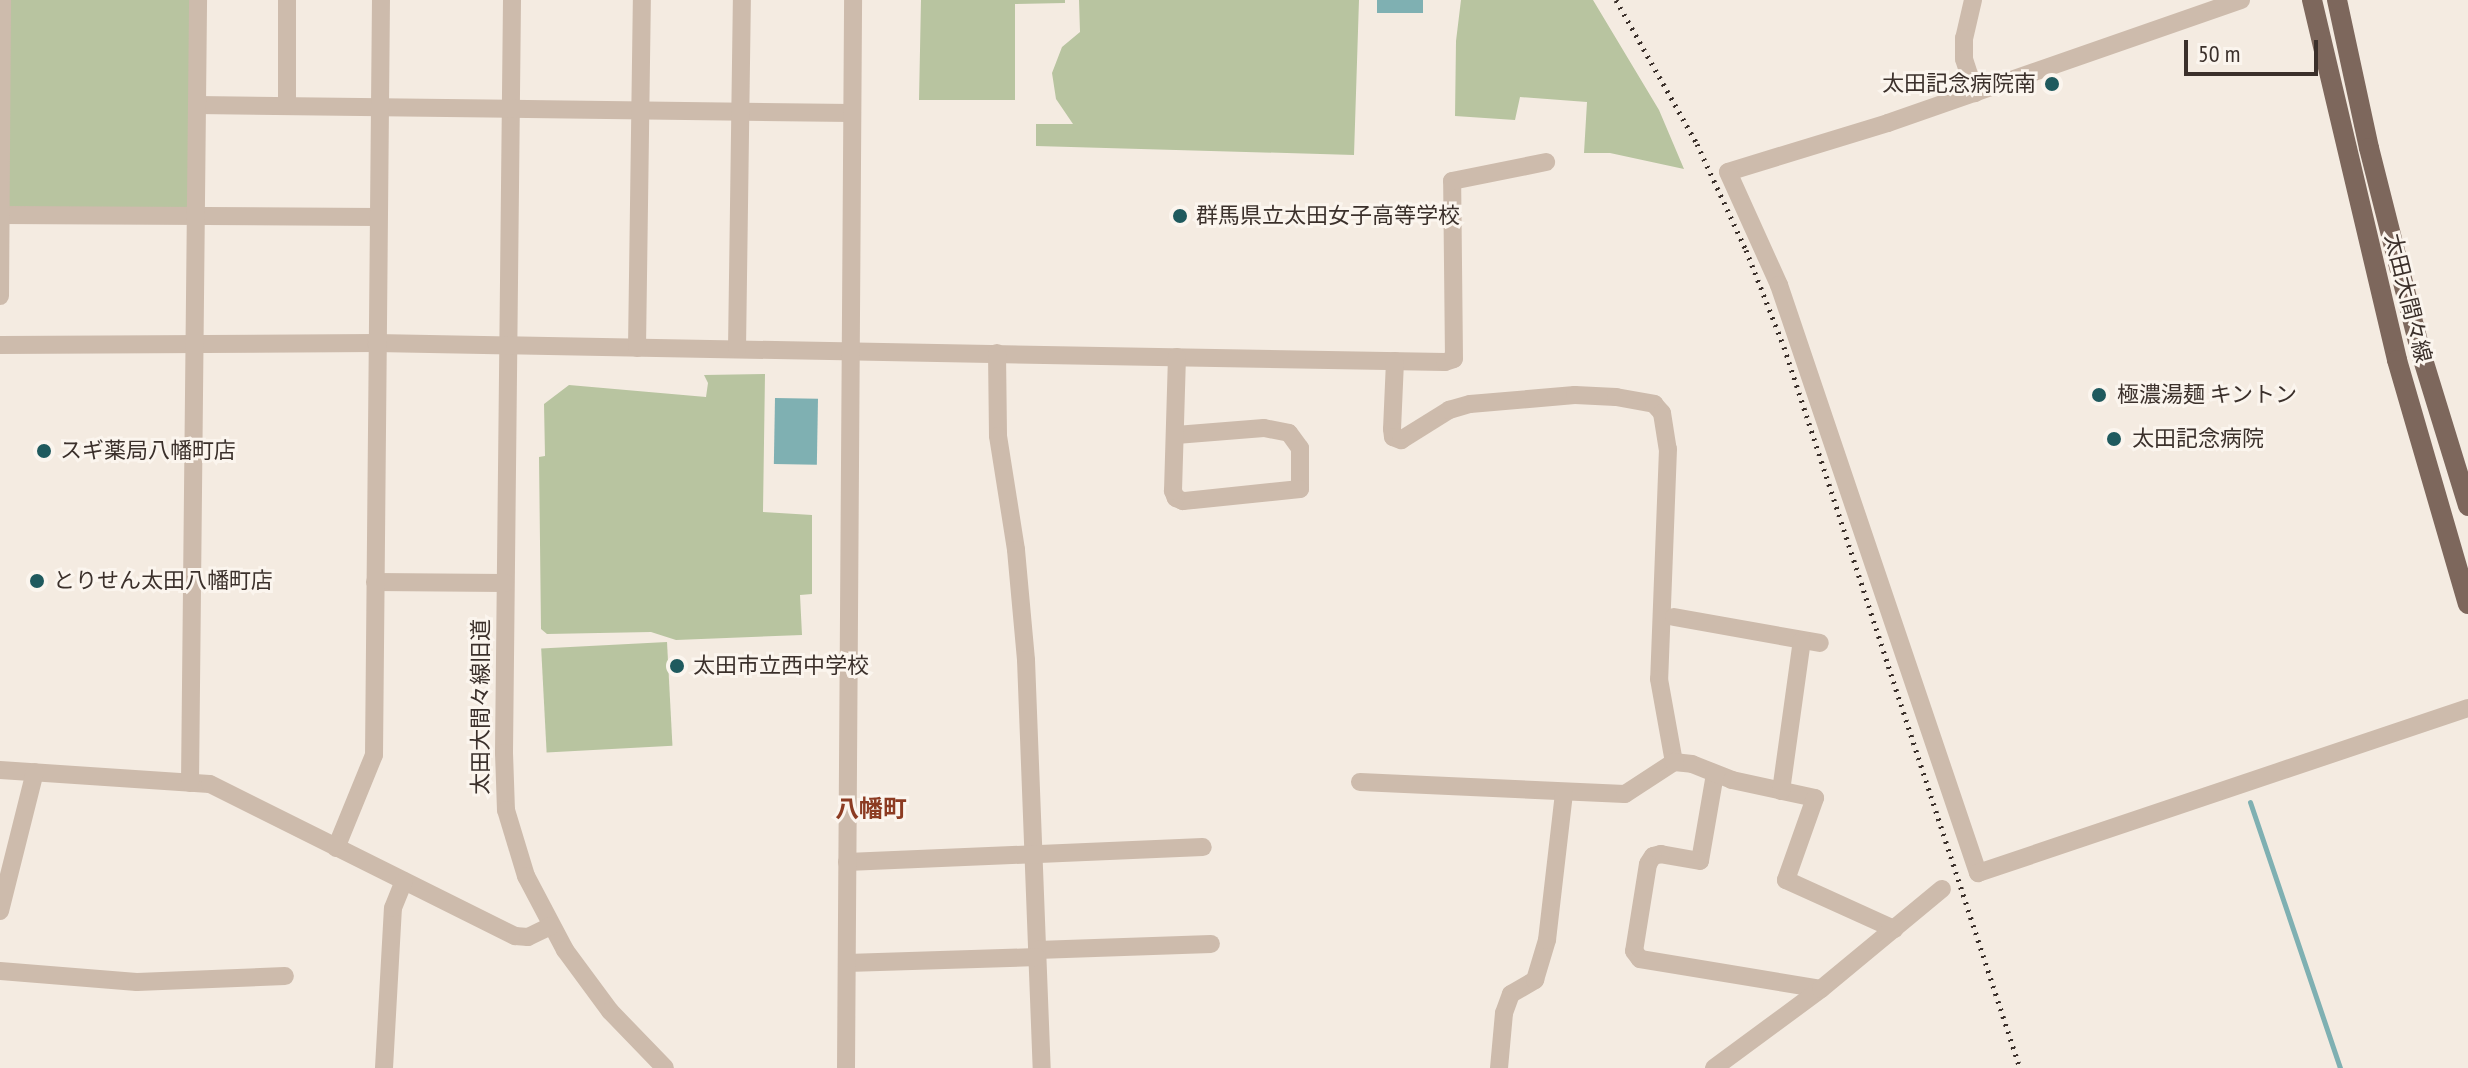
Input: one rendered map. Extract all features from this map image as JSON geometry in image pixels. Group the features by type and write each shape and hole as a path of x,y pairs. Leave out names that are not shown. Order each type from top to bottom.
{"main road":[{"name":"太田大間々線","path":"2312,0 2397,360 2468,604"},
{"name":"太田大間々線","path":"2337,0 2369,148 2421,353 2468,506"}],"street":[{"path":"0,296 2,0"},
{"path":"190,783 198,0"},
{"path":"287,0 287,106"},
{"path":"336,848 374,755 381,0"},
{"name":"太田大間々線旧道","path":"512,0 505,583 506,810 526,876 551,926 594,991 665,1068"},
{"path":"637,348 642,0"},
{"path":"737,349 742,0"},
{"path":"846,1068 853,0"},
{"path":"1973,0 1964,38 1964,59 1975,93"},
{"path":"2241,0 2115,41 2104,50 1728,172 1779,285 1978,873 2468,708"},
{"path":"197,105 852,113"},
{"path":"0,345 376,343 1445,362 1454,359 1452,181 1546,162"},
{"path":"1,215 378,217"},
{"path":"997,353 999,450 1016,550 1026,660 1042,1068"},
{"path":"1176,435 1264,428 1289,433 1300,448 1300,489 1183,501 1173,491 1177,357"},
{"path":"1395,361 1392,429 1393,437 1401,440 1449,410 1470,404 1575,395 1616,397 1654,404 1662,413 1668,449 1659,679 1674,762"},
{"path":"375,582 505,583"},
{"path":"1674,617 1811,642 1781,791"},
{"path":"1360,782 1625,794 1674,762 1815,798 1786,880 1894,929"},
{"path":"0,770 210,784 515,936 528,937 551,926"},
{"path":"0,911 35,772"},
{"path":"1715,774 1700,861 1661,854 1653,856 1648,864 1634,951 1640,959 1821,989"},
{"path":"1499,1068 1504,1013 1511,994 1535,980 1547,940 1564,793"},
{"path":"847,862 1203,847"},
{"path":"384,1068 393,908 404,881"},
{"path":"1714,1068 1821,989 1942,889"},
{"path":"847,963 1211,944"},
{"path":"0,971 137,982 285,976"}],"green space":[{"path":"2,0 198,0 198,215 2,215"},
{"path":"921,0 1065,0 1065,3 1015,4 1015,100 919,100"},
{"path":"1079,0 1359,0 1354,155 1036,146 1036,124 1073,124 1056,99 1052,73 1062,47 1080,32"},
{"path":"1461,0 1593,0 1659,110 1684,169 1610,153 1584,153 1587,102 1520,97 1515,120 1455,116 1456,41"},
{"path":"765,374 763,512 812,515 812,594 800,595 802,635 676,640 651,632 547,634 541,629 539,457 545,456 544,404 569,385 706,397 708,383 704,375"},
{"path":"667,642 672,746 547,752 541,649"}],"water":[{"path":"1377,0 1423,0 1423,13 1377,13"},
{"path":"775,398 818,399 817,465 774,464"}],"waterway":[{"path":"2250,802 2340,1068"}],"railway":[{"path":"1616,0 1697,144 1746,250 1784,347 2020,1068"}],"place":[{"name":"太田記念病院南","path":"2052,84"},
{"name":"群馬県立太田女子高等学校","path":"1180,216"},
{"name":"極濃湯麺 キントン","path":"2099,395"},
{"name":"太田記念病院","path":"2114,439"},
{"name":"スギ薬局八幡町店","path":"44,451"},
{"name":"とりせん太田八幡町店","path":"37,581"},
{"name":"太田市立西中学校","path":"677,666"}],"district":[{"name":"八幡町","path":"871,809"}]}
